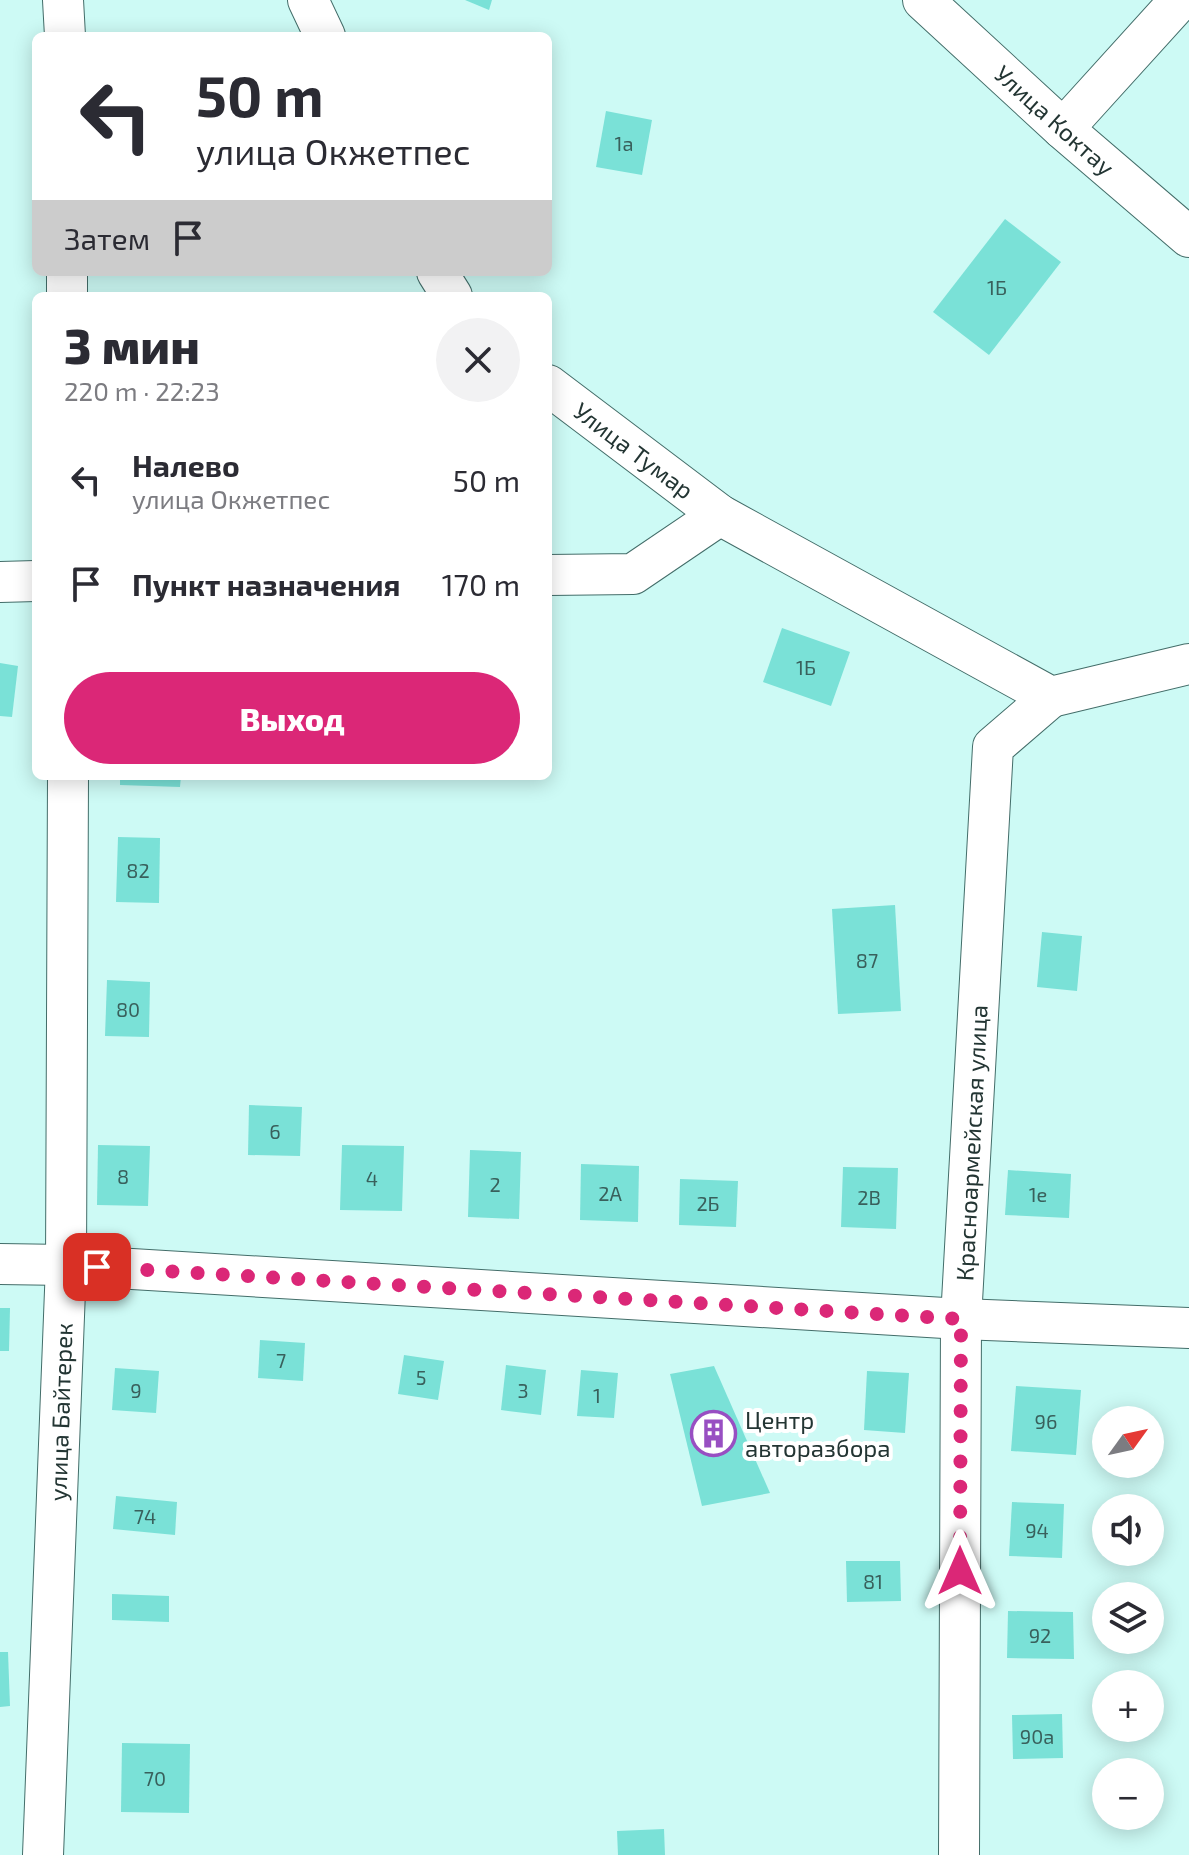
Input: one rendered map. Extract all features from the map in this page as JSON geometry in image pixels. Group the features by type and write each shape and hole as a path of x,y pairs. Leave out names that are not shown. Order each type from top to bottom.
{"street":[{"path":"63,0 65,32"},
{"path":"308,0 323,32"},
{"name":"Улица Коктау","path":"923,0 1063,129 1189,237"},
{"path":"1063,129 1180,0"},
{"name":"Улица Тумар","path":"552,388 720,515 1051,697"},
{"path":"552,575 633,574 720,515"},
{"path":"0,582 32,581"},
{"path":"1051,697 1183,670"},
{"name":"Красноармейская улица","path":"959,1855 961,1319 993,747 1051,697"},
{"name":"улица Байтерек","path":"43,1855 66,1265 68,780"},
{"path":"0,1264 66,1265 961,1319 1189,1328"}],"building":[{"path":"465,0 492,0 489,10"},
{"path":"606,111 652,120 642,175 596,167"},
{"path":"1005,219 1061,262 989,355 933,312"},
{"path":"782,628 850,652 831,706 763,682"},
{"path":"0,663 18,666 12,717 0,716"},
{"path":"120,780 181,780 180,787 120,785"},
{"path":"118,837 160,838 159,903 116,902"},
{"path":"895,905 901,1011 838,1014 832,909"},
{"path":"1042,932 1082,936 1077,991 1037,987"},
{"path":"107,980 150,982 149,1037 105,1036"},
{"path":"249,1105 302,1107 300,1156 248,1155"},
{"path":"98,1145 150,1146 148,1206 97,1205"},
{"path":"342,1145 404,1146 402,1211 340,1210"},
{"path":"470,1150 521,1152 519,1219 468,1217"},
{"path":"581,1164 639,1166 638,1222 580,1220"},
{"path":"843,1167 898,1168 896,1229 841,1227"},
{"path":"1008,1170 1071,1174 1069,1218 1005,1215"},
{"path":"680,1179 738,1181 736,1227 679,1225"},
{"path":"0,1308 10,1308 9,1351 0,1351"},
{"path":"260,1340 305,1343 303,1381 258,1378"},
{"path":"404,1355 444,1361 438,1400 398,1394"},
{"path":"506,1365 546,1370 541,1415 501,1410"},
{"name":"Центр авторазбора","path":"714,1366 770,1493 702,1506 670,1374"},
{"path":"115,1368 159,1371 156,1413 112,1410"},
{"path":"581,1370 618,1373 614,1418 577,1416"},
{"path":"867,1371 909,1373 905,1433 864,1430"},
{"path":"1016,1386 1081,1390 1076,1455 1011,1451"},
{"path":"116,1496 177,1502 175,1535 113,1529"},
{"path":"1012,1502 1064,1504 1062,1558 1009,1556"},
{"path":"846,1561 900,1561 901,1601 847,1602"},
{"path":"112,1594 169,1596 169,1622 112,1620"},
{"path":"1008,1611 1073,1612 1074,1659 1007,1658"},
{"path":"0,1652 8,1652 10,1706 0,1707"},
{"path":"1062,1714 1063,1758 1013,1759 1012,1715"},
{"path":"122,1743 190,1744 189,1813 121,1812"},
{"path":"664,1829 665,1855 618,1855 617,1831"}],"place":[{"name":"Центр авторазбора","path":"714,1433"}],"route":[{"path":"97,1267 961,1319 960,1571"}]}
